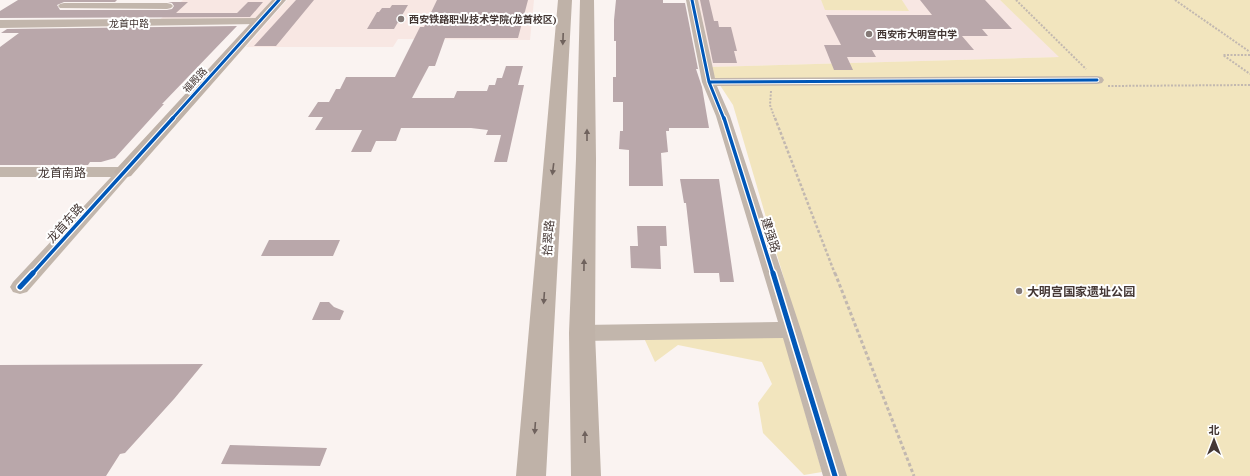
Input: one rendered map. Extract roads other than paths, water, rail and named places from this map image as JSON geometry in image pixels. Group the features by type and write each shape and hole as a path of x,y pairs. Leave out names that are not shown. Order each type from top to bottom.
{"main road":[{"name":"福殿路","path":"124,172 279,0"},
{"name":"拾翠路","path":"531,476 565,0"},
{"path":"586,476 582,333 586,159 587,0"}],"street":[{"name":"建强路","path":"692,0 709,82 723,116 791,330 835,476"},
{"path":"64,6 122,3 167,6"},
{"name":"龙首中路","path":"0,24 258,22"},
{"path":"709,82 1097,80"},
{"name":"龙首南路","path":"0,172 124,172"},
{"name":"龙首东路","path":"20,287 124,172"},
{"path":"582,333 791,330"}],"place":[{"name":"西安铁路职业技术学院(龙首校区)","path":"401,19"},
{"name":"西安市大明宫中学","path":"869,34"},
{"name":"大明宫国家遗址公园","path":"1019,291"}]}
